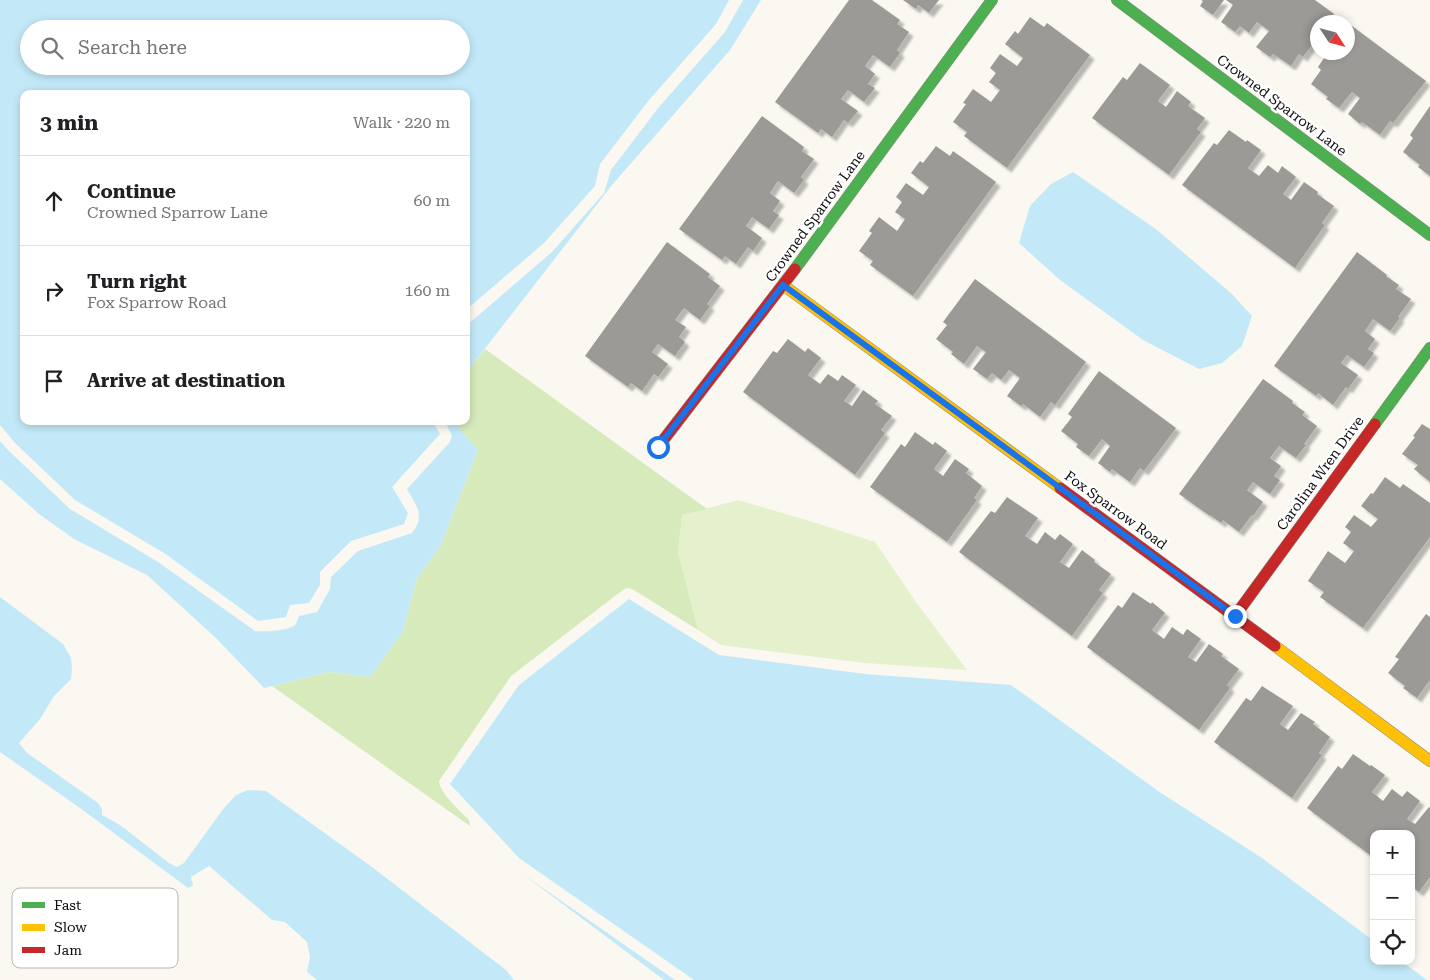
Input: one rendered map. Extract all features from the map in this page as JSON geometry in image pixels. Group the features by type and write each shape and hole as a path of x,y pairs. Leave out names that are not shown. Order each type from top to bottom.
{"street":[{"name":"Crowned Sparrow Lane","path":"658,447 783,285 992,0"},
{"name":"Crowned Sparrow Lane","path":"1117,0 1430,235"},
{"name":"Fox Sparrow Road","path":"783,285 1430,761"},
{"name":"Carolina Wren Drive","path":"1235,616 1430,348"}],"green space":[{"path":"485,349 707,509 682,515 678,552 698,630 628,588 624,589 511,676 439,781 440,786 451,802 469,820 470,826 272,686 329,672 370,677 403,631 417,578 440,547 478,450 456,425 470,425 470,368"},
{"path":"738,500 875,542 916,602 967,670 865,663 721,645 698,630 678,552 682,515"}],"water":[{"path":"0,0 729,0 716,24 649,100 600,164 595,186 544,243 470,307 470,90 20,90 20,425 434,425 440,434 392,487 408,513 404,524 351,541 320,572 320,585 309,603 290,605 286,617 258,621 164,553 75,500 15,443 0,425"},
{"path":"743,0 761,0 730,50 612,185 470,368 470,323 552,252 604,193 611,170 659,107 725,32"},
{"path":"1073,172 1157,230 1232,294 1252,316 1242,346 1222,363 1199,369 1143,340 1060,280 1019,243 1030,206 1051,184"},
{"path":"447,425 456,425 478,450 440,547 417,578 403,631 370,677 329,672 264,688 216,638 147,575 74,539 39,514 0,479 0,441 70,509 158,562 255,631 276,630 293,626 296,624 299,616 317,612 330,589 331,577 358,551 412,533 419,516 407,489 450,442 452,436"},
{"path":"0,597 63,644 71,658 71,679 54,696 40,719 19,743 27,753 98,803 102,809 102,815 120,825 169,863 177,867 184,863 224,808 236,795 248,790 266,791 372,867 506,970 514,980 317,980 307,972 310,957 307,942 285,922 272,920 209,866 191,877 193,886 188,888 80,808 0,752"},
{"path":"629,599 719,655 865,674 1011,685 1158,791 1262,858 1370,938 1370,965 1406,965 1427,980 694,980 519,858 450,784 519,685"},
{"path":"524,875 675,980 664,980"}],"building":[{"path":"849,0 872,0 900,20 897,24 909,32 897,50 900,53 890,67 873,55 865,66 875,74 868,84 875,88 864,102 848,90 841,99 858,111 848,123 844,120 832,137 821,129 818,133 775,102"},
{"path":"903,0 939,0 929,13 918,5 916,9"},
{"path":"1201,0 1224,0 1213,15 1200,6 1203,1"},
{"path":"1226,0 1315,0 1334,14 1310,15 1310,48 1303,57 1299,54 1291,66 1273,54 1270,57 1256,47 1269,31 1257,22 1249,33 1240,26 1235,32 1221,22 1233,5"},
{"path":"1030,17 1044,27 1047,23 1090,55 1007,168 964,136 967,132 953,122 966,104 963,103 973,89 991,102 1000,90 989,82 996,73 990,68 1000,54 1017,66 1023,58 1005,44 1015,31 1018,34"},
{"path":"1355,28 1426,81 1393,123 1390,121 1380,135 1362,122 1360,124 1348,114 1360,98 1352,92 1339,108 1326,99 1328,97 1311,84 1321,70 1318,67 1323,60 1355,60"},
{"path":"1140,63 1170,85 1158,101 1166,107 1177,91 1191,102 1188,106 1205,118 1197,129 1201,132 1169,175 1092,118 1123,77 1127,80"},
{"path":"1430,106 1430,176 1418,167 1420,165 1403,152 1413,138 1410,135"},
{"path":"762,116 804,147 802,151 814,159 801,177 804,180 794,193 778,181 770,193 780,201 773,211 779,215 769,229 752,217 746,226 762,238 753,251 748,247 736,264 725,256 722,260 679,229"},
{"path":"1229,130 1261,150 1248,168 1259,176 1268,165 1278,173 1282,166 1296,177 1283,194 1291,200 1304,182 1334,206 1322,223 1325,225 1295,268 1182,185 1214,143 1217,145"},
{"path":"936,146 950,156 953,151 996,182 913,296 870,265 873,261 859,251 872,233 869,231 879,217 897,231 905,219 895,212 902,202 896,197 906,183 923,195 929,187 911,173 920,161 923,163"},
{"path":"667,242 710,274 708,277 720,286 707,304 710,306 700,320 684,308 675,320 686,327 679,337 685,342 675,356 658,344 652,352 668,364 658,377 654,374 642,391 631,383 628,387 585,356"},
{"path":"1357,252 1399,285 1396,289 1411,299 1390,331 1373,319 1365,331 1375,339 1368,349 1374,353 1364,367 1347,355 1341,363 1358,375 1348,389 1346,387 1333,405 1318,393 1316,396 1274,366"},
{"path":"975,279 1086,362 1055,405 1051,402 1040,417 1023,404 1021,406 1007,396 1020,378 1009,370 1001,380 992,373 987,379 973,369 986,352 977,346 964,364 951,354 953,352 936,339 947,325 943,322"},
{"path":"788,339 805,352 808,348 821,358 808,375 820,384 828,374 838,381 842,375 856,385 844,401 852,406 863,390 878,401 875,404 892,416 881,430 885,433 855,475 743,392 773,351 777,353"},
{"path":"1099,371 1176,428 1144,471 1140,468 1130,482 1112,469 1110,472 1098,463 1110,446 1102,439 1089,456 1076,447 1078,444 1061,431 1072,417 1068,414"},
{"path":"1263,379 1293,401 1292,403 1305,412 1302,415 1317,426 1296,458 1279,446 1270,458 1281,466 1274,476 1280,480 1270,494 1253,482 1247,490 1263,502 1239,532 1223,520 1221,523 1179,494"},
{"path":"1422,424 1430,429 1430,482 1414,469 1418,465 1402,454"},
{"path":"915,432 933,445 935,442 947,451 934,469 943,476 955,459 969,469 966,473 982,486 974,498 977,500 947,542 870,487 901,444 905,447"},
{"path":"1385,477 1400,488 1403,484 1430,503 1430,537 1363,628 1320,597 1324,592 1308,581 1328,551 1345,563 1354,551 1343,543 1351,532 1345,527 1354,515 1371,527 1378,519 1361,506 1371,493 1373,494"},
{"path":"1007,497 1038,518 1025,536 1037,544 1045,532 1055,540 1060,534 1073,544 1060,562 1069,568 1082,550 1095,560 1094,562 1111,574 1099,590 1103,593 1072,636 959,552 991,511 995,513"},
{"path":"1133,592 1151,604 1152,602 1165,613 1152,630 1164,639 1172,627 1183,635 1187,629 1201,639 1188,657 1196,662 1209,644 1223,654 1221,656 1239,669 1227,685 1230,688 1199,730 1087,647 1118,605 1122,608"},
{"path":"1426,614 1430,617 1430,682 1417,698 1403,688 1405,686 1388,673 1399,659 1395,657"},
{"path":"1262,686 1293,706 1280,724 1288,730 1301,713 1315,722 1313,724 1330,737 1319,753 1322,755 1292,798 1214,742 1246,698 1251,701"},
{"path":"1353,754 1385,775 1372,792 1383,801 1392,789 1402,797 1407,791 1420,801 1407,819 1415,824 1430,808 1430,877 1419,892 1415,889 1415,830 1370,830 1370,855 1307,808 1338,766 1342,769"}],"traffic: fast":[{"path":"795,269 992,0"},
{"path":"1117,0 1430,235"},
{"path":"1375,424 1430,348"}],"traffic: slow":[{"path":"783,285 1060,488"},
{"path":"1275,646 1430,761"}],"traffic: jam":[{"path":"658,447 795,269"},
{"path":"1235,616 1375,424"},
{"path":"1060,488 1275,646"}],"route":[{"path":"658,447 783,285 1235,616"}]}
